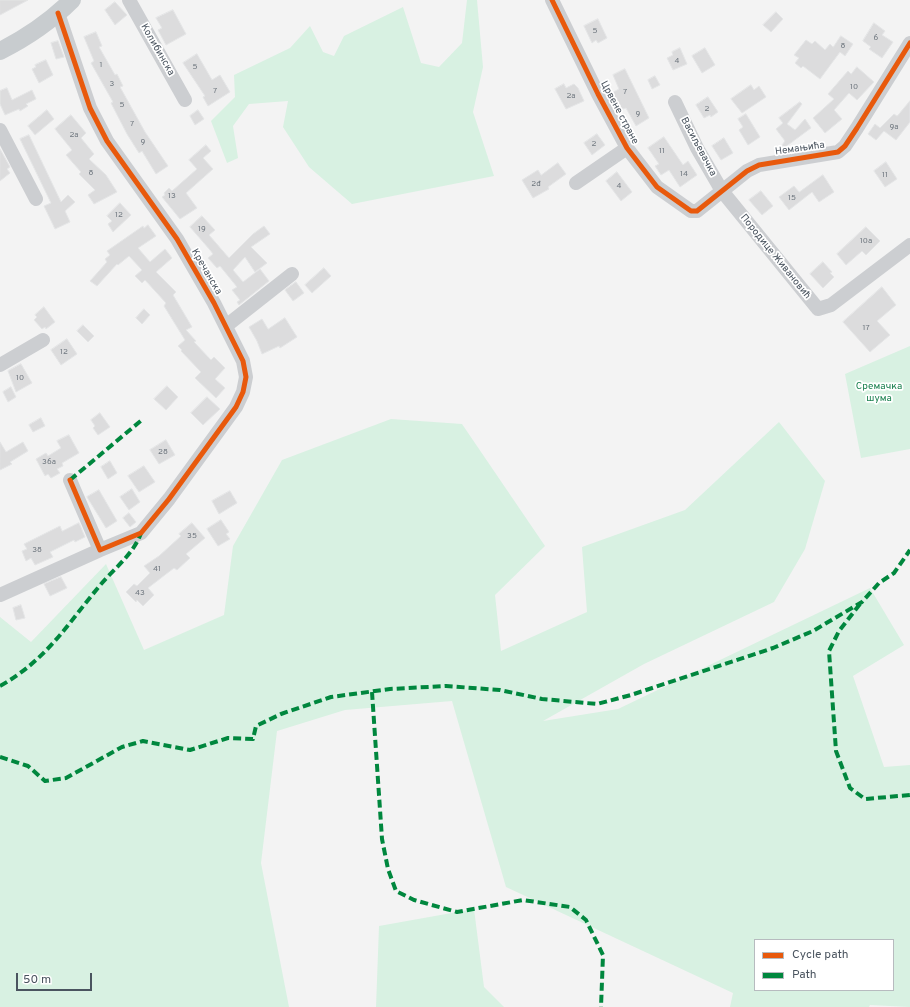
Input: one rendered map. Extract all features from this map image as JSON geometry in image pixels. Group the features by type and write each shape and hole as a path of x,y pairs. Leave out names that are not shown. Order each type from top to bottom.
{"main road":[{"path":"0,51 30,33 63,5"}],"street":[{"name":"Колибинска","path":"129,0 185,100"},
{"name":"Црвене стране","path":"552,0 598,94 627,148 657,187 691,211 697,211"},
{"name":"Кречанска","path":"63,5 90,108 107,141 177,239 226,326 242,361 246,377 243,392 236,408 200,458 141,533 100,550"},
{"name":"Немањића","path":"697,211 746,171 759,166 838,152 857,128 910,43"},
{"name":"Васиљевачка","path":"675,102 697,148 722,191"},
{"path":"0,130 36,199"},
{"path":"576,183 627,148"},
{"name":"Породице Живановић","path":"722,191 818,309 831,305 910,245"},
{"path":"226,326 292,274"},
{"path":"0,365 43,340"},
{"path":"0,595 100,550 70,480"}],"green space":[{"path":"467,0 477,0 483,67 473,112 494,176 352,204 309,167 283,127 288,101 249,104 233,126 238,158 227,163 211,121 235,97 234,75 290,48 310,26 323,52 334,56 344,36 403,7 421,63 439,67 462,43"},
{"name":"Сремачка шума","path":"910,346 910,449 861,458 845,374"},
{"path":"391,419 462,424 545,546 495,595 501,651 587,612 582,547 685,510 779,422 825,481 805,549 774,602 644,664 543,721 618,709 870,588 904,645 853,676 884,767 910,765 910,1007 870,1005 869,1007 730,1007 733,993 506,887 452,701 345,710 277,731 261,863 289,1007 0,1007 0,617 31,642 106,564 144,650 224,615 233,546 282,460"},
{"path":"474,909 484,987 504,1007 376,1007 379,926"}],"building":[{"path":"0,0 28,0 0,15"},
{"path":"115,2 127,15 115,25 105,10"},
{"path":"173,10 186,34 166,45 158,30 162,28 156,18"},
{"path":"776,12 783,19 771,32 763,25"},
{"path":"598,19 607,38 598,43 596,40 592,43 584,26"},
{"path":"874,23 885,31 882,35 893,42 882,58 869,49 871,47 863,41"},
{"path":"96,32 102,46 99,47 115,75 117,74 123,86 120,87 145,132 168,166 156,174 142,151 139,153 127,134 111,103 113,102 91,63 94,61 84,37"},
{"path":"841,36 853,44 845,56 840,52 820,79 803,66 801,68 795,63 799,58 794,55 806,40 812,44 815,41 825,50 830,44 833,47"},
{"path":"58,41 64,57 56,59 51,43"},
{"path":"680,48 687,64 673,70 667,58 673,55 672,52"},
{"path":"705,48 715,65 702,73 692,56"},
{"path":"197,54 212,80 220,75 230,92 208,106 203,97 205,96 183,63"},
{"path":"46,60 53,75 39,83 32,69 36,67 35,65"},
{"path":"857,67 874,82 857,100 849,93 834,110 842,119 825,133 813,118 834,99 828,94 848,71 851,74"},
{"path":"625,69 649,118 636,126 626,108 617,111 608,95 619,89 613,75"},
{"path":"655,76 660,85 652,89 648,80"},
{"path":"564,84 566,88 574,84 578,88 584,101 566,109 555,89"},
{"path":"751,85 754,90 759,86 766,97 742,113 731,99"},
{"path":"7,88 12,100 32,90 36,99 26,104 28,106 20,111 19,109 5,115 0,104 0,91"},
{"path":"708,97 718,112 711,117 710,115 704,118 696,105"},
{"path":"910,101 910,122 896,140 884,131 876,140 868,134 875,124 880,128 894,114 897,116"},
{"path":"800,102 802,104 787,124 795,130 805,119 811,128 784,148 782,145 785,141 776,129 783,123 779,118"},
{"path":"47,110 54,119 35,135 28,126"},
{"path":"198,110 204,119 195,125 190,116"},
{"path":"746,114 760,137 748,145 739,130 743,127 738,119"},
{"path":"71,115 86,133 81,138 94,154 89,159 106,175 117,192 94,204 88,195 95,190 79,174 81,172 66,155 72,150 55,129"},
{"path":"597,134 605,145 592,155 584,143"},
{"path":"29,135 61,202 68,195 75,202 65,211 70,222 55,229 44,206 51,203 20,139"},
{"path":"664,137 683,165 688,161 697,175 680,187 669,170 661,175 655,166 659,164 648,148"},
{"path":"724,138 733,153 721,160 712,146"},
{"path":"206,145 211,151 203,158 213,169 186,193 197,208 180,219 162,197 169,188 172,191 197,169 189,160"},
{"path":"0,149 10,167 7,169 10,173 0,181"},
{"path":"886,162 897,179 885,187 874,171"},
{"path":"558,163 566,174 548,187 549,189 533,198 522,180 538,170 541,175"},
{"path":"617,172 632,192 621,201 606,181"},
{"path":"823,175 834,192 819,202 812,192 789,210 779,197 794,186 799,192"},
{"path":"761,191 773,206 762,215 749,200"},
{"path":"120,203 131,215 113,232 108,224 112,221 107,216"},
{"path":"202,216 215,230 209,235 229,258 253,234 264,226 270,234 251,247 267,263 255,272 245,257 233,270 243,282 260,269 269,281 239,305 237,302 240,300 232,290 237,287 220,266 217,268 208,258 213,254 190,227"},
{"path":"148,225 156,236 138,248 150,262 165,249 172,258 156,272 176,292 173,295 192,327 186,330 196,341 194,342 211,360 214,357 225,368 215,379 225,388 216,398 195,378 201,372 178,346 185,340 164,306 166,303 145,280 142,283 135,276 142,270 129,256 118,265 117,264 97,286 90,281 107,262 105,259 110,255 107,251 143,226 144,228"},
{"path":"866,227 880,241 866,255 862,251 846,265 837,254"},
{"path":"823,262 832,272 830,273 834,277 823,288 810,274"},
{"path":"324,268 331,276 312,293 305,285"},
{"path":"296,282 304,293 293,301 285,290"},
{"path":"882,287 896,305 877,321 890,335 870,352 843,322"},
{"path":"44,307 55,322 46,329 45,327 42,329 34,320 37,317 35,315"},
{"path":"144,309 150,315 142,324 136,318"},
{"path":"285,318 297,337 280,348 279,346 262,354 249,327 262,319 268,329"},
{"path":"83,325 94,336 88,342 77,331"},
{"path":"67,339 77,354 61,365 51,350"},
{"path":"21,364 32,383 16,392 8,371"},
{"path":"167,386 178,397 166,410 154,399"},
{"path":"11,387 16,397 8,402 3,392"},
{"path":"207,397 220,409 203,425 191,413"},
{"path":"100,413 110,427 98,435 93,428 95,426 91,420"},
{"path":"41,418 45,426 33,432 29,425"},
{"path":"69,435 79,453 62,463 63,466 57,469 60,473 51,478 48,474 45,476 36,459 46,453 48,456 61,448 57,441"},
{"path":"166,440 175,455 159,464 150,450"},
{"path":"0,442 6,452 23,442 28,451 10,462 12,464 0,470"},
{"path":"110,461 117,473 108,479 101,467"},
{"path":"144,466 155,482 139,492 128,476"},
{"path":"132,489 140,502 129,510 120,497"},
{"path":"99,490 117,521 106,528 87,497"},
{"path":"230,491 237,503 219,514 212,501"},
{"path":"129,513 136,522 130,527 123,518"},
{"path":"221,520 229,532 226,534 230,539 218,546 207,529"},
{"path":"79,523 85,537 75,542 74,540 50,552 53,557 35,565 31,558 26,561 22,551 27,549 24,544 60,526 62,531"},
{"path":"192,523 205,538 186,554 190,558 177,570 174,568 148,588 154,595 143,606 137,600 136,602 126,592 134,584 137,586 150,573 144,566 159,556 181,536 179,534"},
{"path":"61,577 67,588 50,596 44,584"},
{"path":"21,605 25,618 16,620 13,608"}],"marked path":[{"path":"70,480 143,419"},
{"path":"0,686 31,664 56,639 102,583 124,560 134,547 141,533"},
{"path":"0,757 28,766 45,781 66,778 122,747 143,741 190,750 228,738 253,739 256,726 281,714 331,697 390,689 446,686 500,690 542,699 597,704 631,695 773,648 813,631 862,602 879,583 894,573 910,550"},
{"path":"860,604 839,631 829,651 836,751 850,788 865,799 910,795"},
{"path":"372,692 382,839 388,869 396,891 414,900 457,912 523,900 570,907 586,920 603,955 601,1007"}],"cycle path":[{"path":"552,0 598,94 627,148 657,187 691,211 697,211 747,171 759,165 838,152 845,146 857,128 910,43"},
{"path":"58,13 90,108 107,141 177,239 214,303 243,361 246,377 243,392 236,407 169,499 141,533 100,550 70,480"}]}
